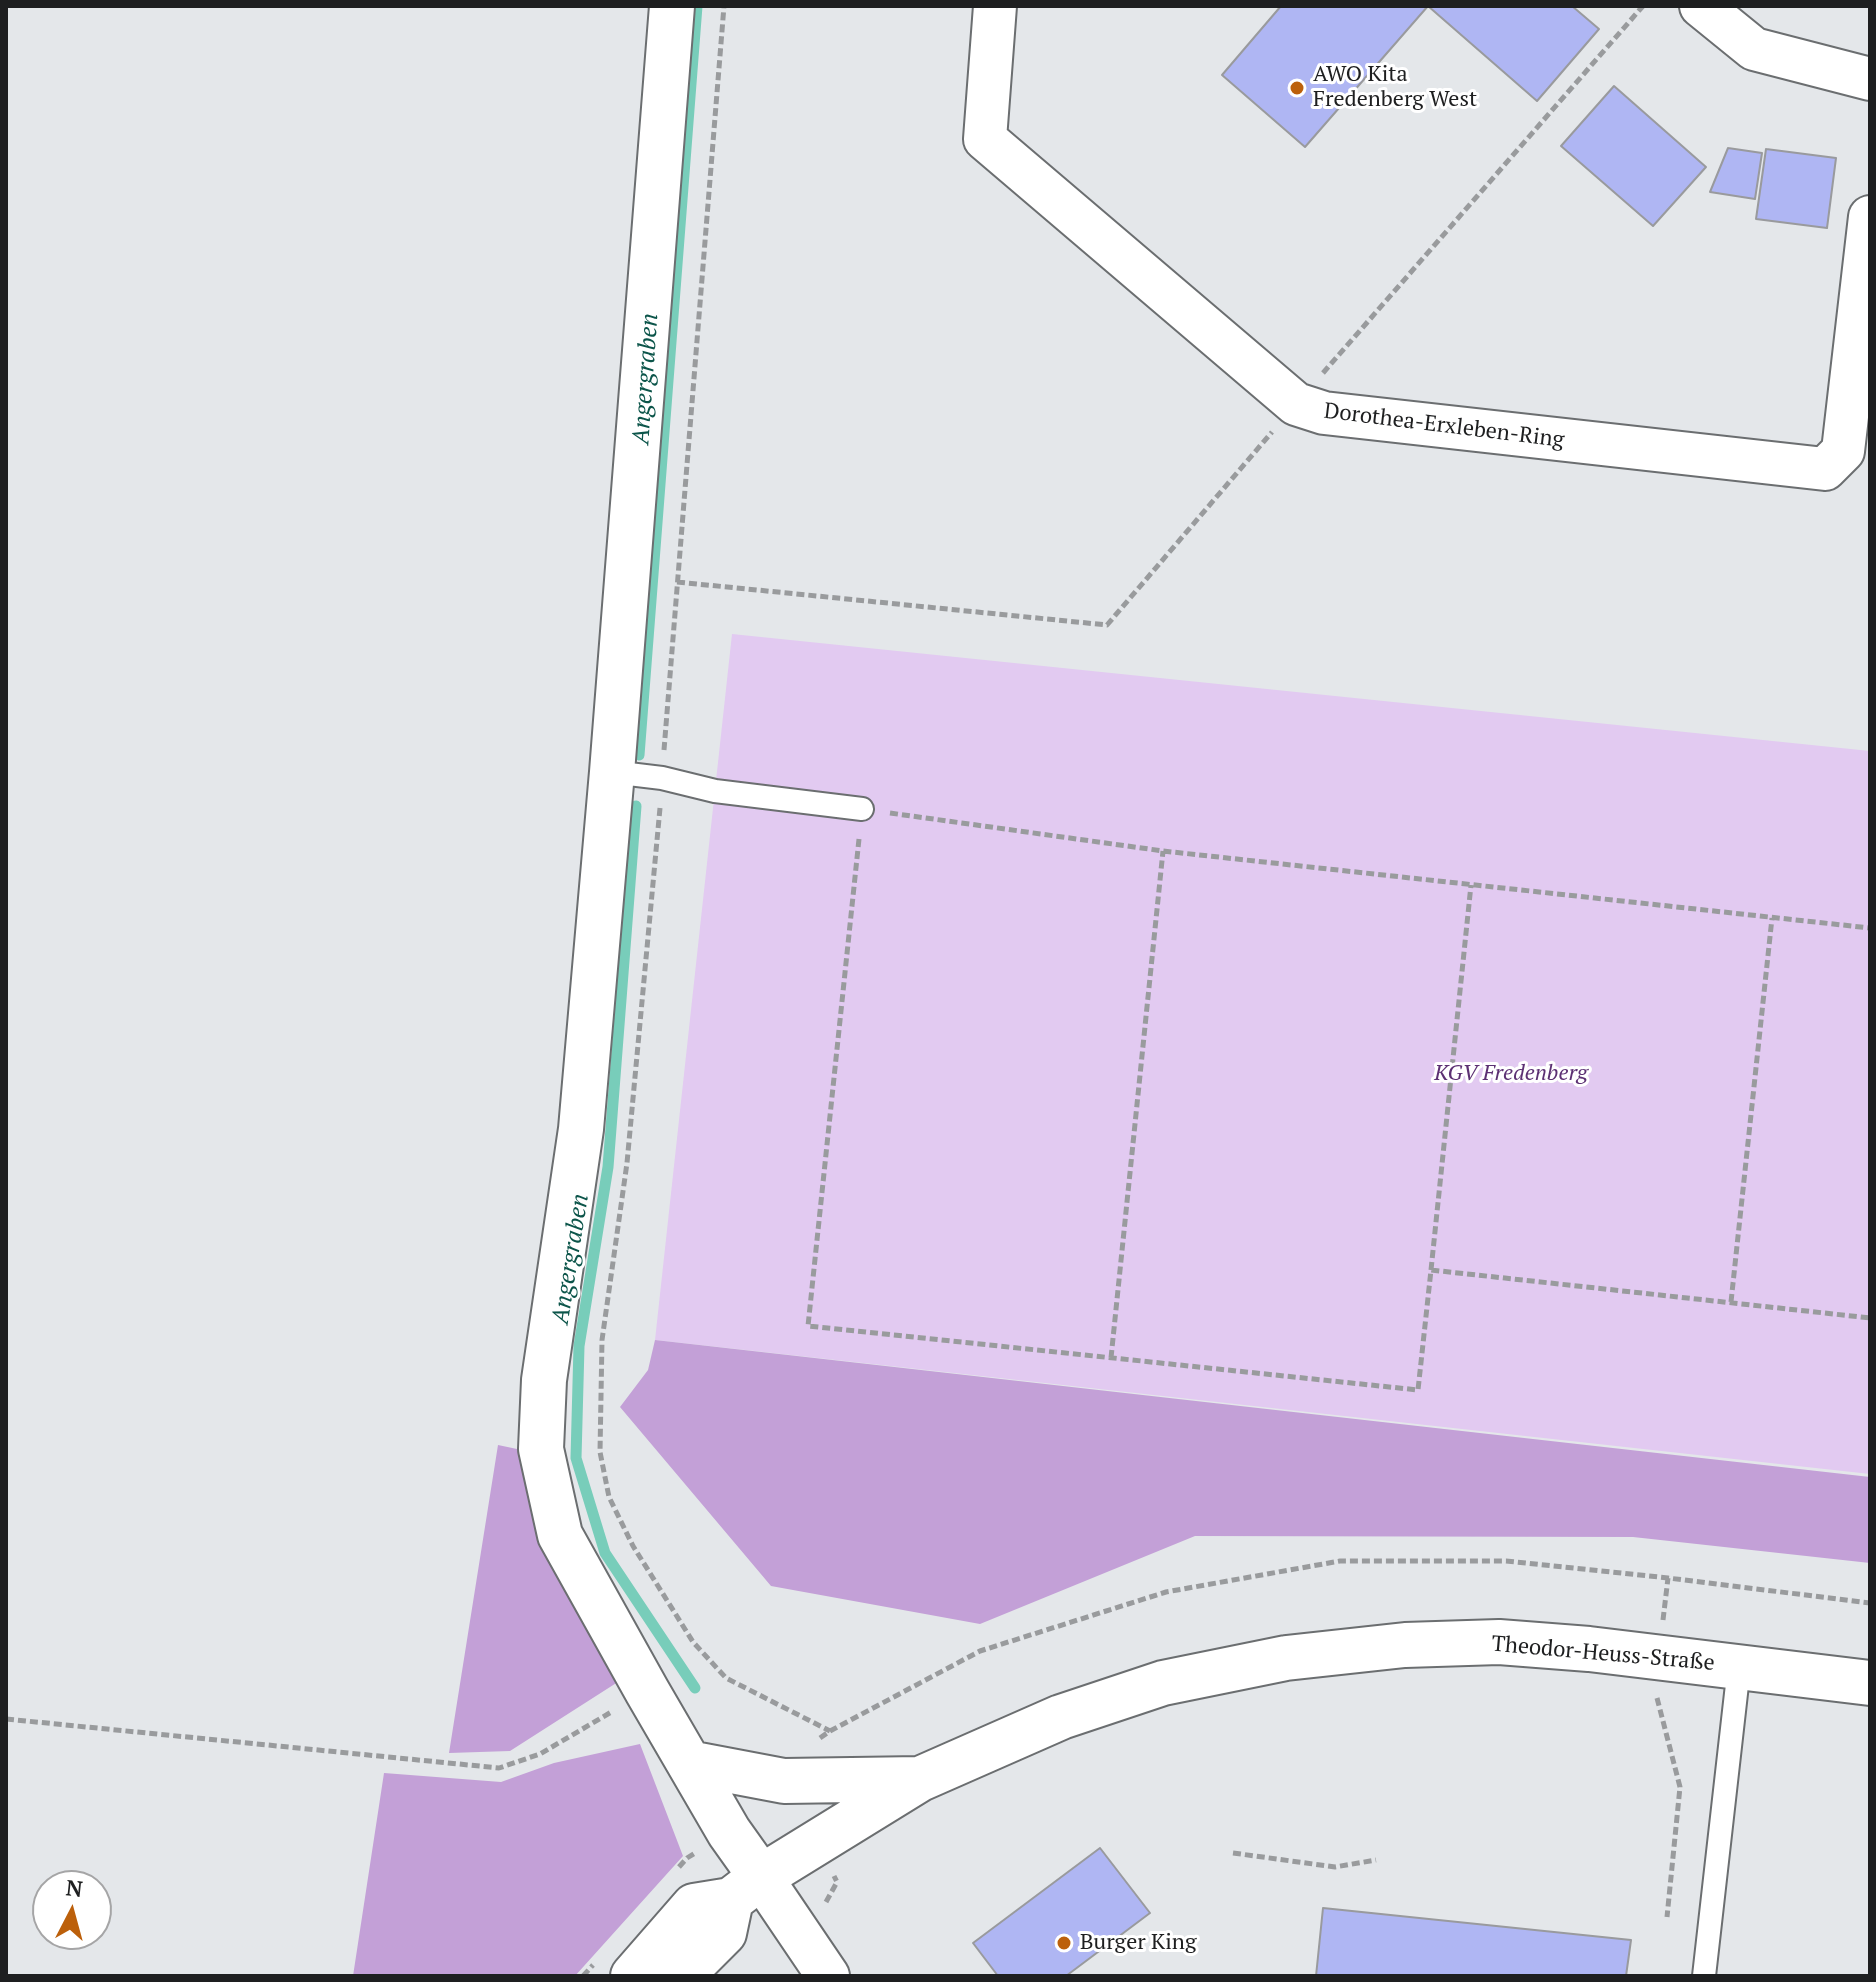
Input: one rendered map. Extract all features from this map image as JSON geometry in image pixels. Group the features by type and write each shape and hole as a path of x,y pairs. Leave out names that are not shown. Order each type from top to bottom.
{"street":[{"path":"672,6 581,1129 544,1380 541,1449 560,1535 729,1832 746,1889 828,1976"},
{"name":"Dorothea-Erxleben-Ring","path":"995,6 985,139 1296,404 1324,413 1825,469 1843,451 1870,217"},
{"path":"1701,6 1754,49 1870,79"},
{"name":"Theodor-Heuss-Straße","path":"633,1976 694,1906 746,1889 920,1779 1061,1717 1163,1683 1286,1658 1405,1645 1499,1642 1658,1656 1870,1683"},
{"path":"689,1763 784,1781 920,1779"},
{"path":"681,1976 724,1933 746,1889"}],"lane":[{"path":"612,772 662,778 715,791 862,809"},
{"path":"1704,1976 1739,1667"}],"path":[{"path":"724,6 662,778 627,1163 602,1340 600,1452 609,1497 633,1546 693,1642 726,1678 830,1731 980,1651 1166,1592 1340,1561 1506,1561 1870,1603"},
{"path":"677,582 1107,625 1643,6"},
{"path":"1471,885 1418,1390 808,1326 862,809 1163,851 1870,928"},
{"path":"1111,1358 1163,851"},
{"path":"1731,1303 1772,918"},
{"path":"1431,1270 1870,1318"},
{"path":"1667,1917 1680,1787 1656,1693 1668,1578"},
{"path":"6,1719 499,1768 540,1754 647,1691"},
{"path":"1233,1853 1335,1867 1376,1860"}],"green space":[{"name":"KGV Fredenberg","path":"732,634 1870,751 1870,1474 655,1340"}],"shaded area":[{"path":"655,1340 1870,1477 1870,1563 1633,1537 1195,1536 980,1624 771,1586 620,1407 648,1370"},
{"path":"498,1445 517,1449 544,1553 621,1680 510,1751 449,1753"},
{"path":"640,1744 683,1856 575,1976 353,1976 384,1773 501,1782 554,1763"}],"building":[{"name":"AWO Kita Fredenberg West","path":"1281,6 1428,6 1305,147 1222,75"},
{"path":"1428,6 1572,6 1599,29 1537,101"},
{"path":"1614,86 1706,167 1653,226 1561,146"},
{"path":"1728,148 1762,153 1755,199 1710,192"},
{"path":"1766,149 1836,158 1827,228 1756,219"},
{"path":"1100,1848 1150,1913 1066,1976 998,1976 973,1943"},
{"path":"1323,1908 1631,1940 1626,1976 1316,1976"}],"waterway":[{"name":"Angergraben","path":"639,755 697,6"},
{"name":"Angergraben","path":"636,806 608,1167 579,1346 576,1458 605,1553 695,1688"}],"place":[{"name":"AWO Kita Fredenberg West","path":"1297,88"},
{"name":"Burger King","path":"1064,1943"}]}
